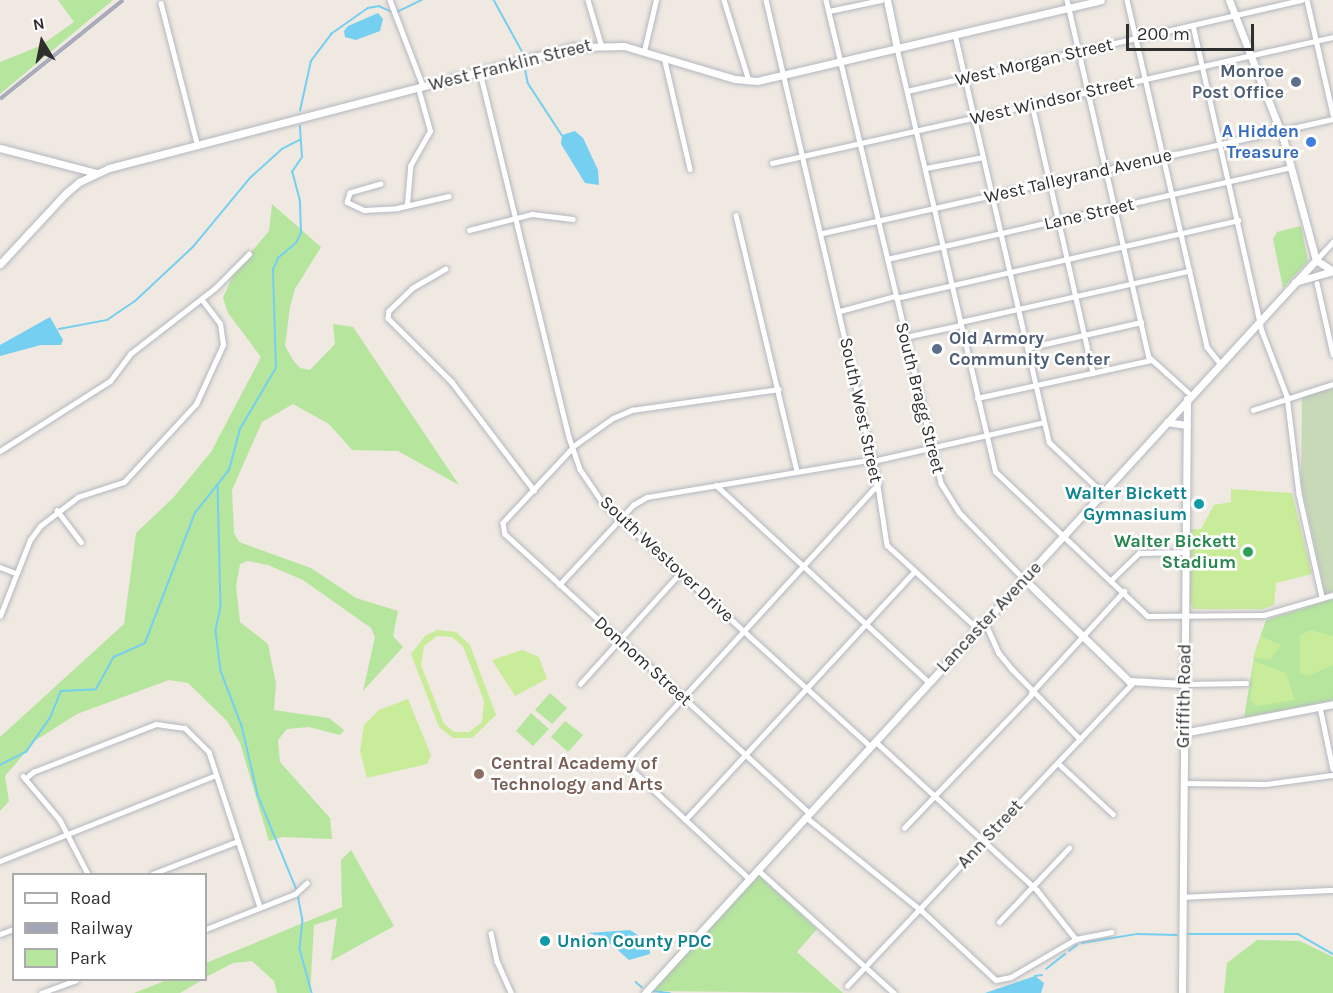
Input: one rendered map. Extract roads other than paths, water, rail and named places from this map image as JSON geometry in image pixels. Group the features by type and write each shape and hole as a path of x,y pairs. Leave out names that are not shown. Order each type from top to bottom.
{"main road":[{"path":"887,0 897,48"},
{"name":"West Franklin Street","path":"96,173 197,143 601,44 644,51 749,81 955,34 1068,4 1101,0"},
{"path":"1229,0 1248,56 1280,130 1316,260 1333,271"},
{"path":"0,148 96,173"},
{"path":"0,264 66,193 96,173"},
{"name":"Lancaster Avenue","path":"645,993 1316,260"},
{"path":"1293,283 1333,271"},
{"name":"Griffith Road","path":"1182,993 1184,617 1189,397"},
{"path":"1167,422 1187,425"},
{"name":"South Bragg Street","path":"1024,579 1133,682"},
{"path":"1133,682 1184,684"},
{"path":"1183,733 1333,704"}],"street":[{"path":"390,0 421,87 430,131 410,166 406,204"},
{"path":"588,0 601,44"},
{"path":"644,51 657,1 664,0"},
{"path":"724,0 749,81"},
{"name":"South West Street","path":"766,0 802,155 823,233 878,484 888,548 978,629"},
{"name":"South Bragg Street","path":"826,0 941,483 959,512 1024,579"},
{"path":"829,11 881,0"},
{"path":"1127,0 1207,347 1221,364"},
{"name":"West Morgan Street","path":"907,91 1302,0"},
{"path":"1307,0 1333,114"},
{"path":"161,3 197,143"},
{"path":"1068,4 1151,360 1189,397"},
{"path":"1193,25 1260,320 1287,396 1299,494 1322,597"},
{"path":"955,34 1051,448 1102,493"},
{"name":"West Windsor Street","path":"772,163 1333,37"},
{"path":"897,48 996,472 1148,616 1264,615 1333,595"},
{"path":"664,57 690,169"},
{"name":"South Westover Drive","path":"480,72 572,448 585,477 620,518 743,631 807,689 935,795 1033,886 1076,939"},
{"path":"1032,104 1093,373"},
{"name":"West Talleyrand Avenue","path":"823,233 1333,119"},
{"path":"926,168 983,157"},
{"name":"Lane Street","path":"887,259 1292,167"},
{"path":"381,184 350,192 347,202 364,210 449,196"},
{"path":"470,230 547,213 573,219"},
{"path":"736,215 797,471"},
{"path":"840,311 1238,220"},
{"name":"Lancaster Avenue","path":"1316,260 1333,242"},
{"path":"0,451 100,388 130,354 201,299 249,254"},
{"path":"446,268 429,276 389,311 388,318 447,376 534,490 572,448 613,418 632,410 779,389"},
{"path":"905,337 1017,309 1189,271"},
{"path":"1317,283 1333,354"},
{"path":"0,616 30,540 57,510 78,497 124,482 196,404 223,345 220,324 201,299"},
{"path":"1027,348 1141,322"},
{"path":"977,398 1151,360"},
{"path":"1253,410 1287,396 1333,384"},
{"path":"559,585 620,518 647,497 873,460 1044,422"},
{"path":"748,878 626,763 683,697 878,484"},
{"path":"717,485 929,682"},
{"name":"Donnom Street","path":"534,490 502,530 746,755 807,815 920,910 999,981 1033,966 1076,939"},
{"path":"57,510 81,542"},
{"path":"1111,580 1139,553 1186,552"},
{"path":"0,567 16,573"},
{"path":"685,820 914,572"},
{"path":"580,684 680,573"},
{"path":"904,828 1032,694 1124,591"},
{"path":"985,622 999,652 1032,694 1080,739"},
{"name":"Ann Street","path":"847,986 1133,682"},
{"path":"1184,684 1246,683"},
{"path":"1320,707 1333,769"},
{"path":"88,873 68,834 24,778 33,772 167,722 185,728 209,752 236,842 260,907"},
{"path":"1058,763 1113,814"},
{"path":"0,861 216,775"},
{"path":"1183,783 1266,784 1333,775"},
{"path":"155,873 236,842"},
{"path":"999,922 1069,848"},
{"path":"757,869 894,993"},
{"path":"207,928 295,894 307,883"},
{"path":"1182,897 1333,890"},
{"path":"1076,939 1111,932"},
{"path":"491,933 497,961 511,993"},
{"path":"41,993 73,981"}],"water":[{"path":"378,13 383,19 380,31 356,40 345,37 344,31 348,26"},
{"path":"575,131 583,138 598,170 599,185 585,183 561,144 562,135"},
{"path":"50,317 63,340 61,345 41,345 0,356 0,345"},
{"path":"630,930 649,942 650,954 629,960 603,937 588,933"},
{"path":"1035,976 1044,983 1041,993 985,993"}],"waterway":[{"path":"300,111 311,61 331,34 368,8 379,6 395,13 422,0"},
{"path":"494,0 522,51"},
{"path":"525,67 528,83 562,135"},
{"path":"0,765 26,752 50,718 61,691 96,689 114,657 145,643 195,513 229,470 240,429 276,368 273,270 278,258 296,243 301,233 300,201 292,172 302,157 300,126"},
{"path":"59,329 107,320 134,302 193,247 250,178 282,149 300,140"},
{"path":"218,485 221,607 216,631 221,671 242,726 258,795 297,890"},
{"path":"298,895 303,920 300,949 312,993"},
{"path":"1082,943 1137,934 1177,935"},
{"path":"1187,934 1298,934 1333,954"},
{"path":"1069,951 1077,945"},
{"path":"1046,969 1065,954"},
{"path":"1035,976 1042,975"},
{"path":"636,982 642,987"},
{"path":"653,991 670,993"}],"railway":[{"path":"0,99 123,0"}],"place":[{"name":"Monroe Post Office","path":"1296,82"},
{"name":"A Hidden Treasure","path":"1311,142"},
{"name":"Old Armory Community Center","path":"937,349"},
{"name":"Walter Bickett Gymnasium","path":"1199,504"},
{"name":"Walter Bickett Stadium","path":"1248,552"},
{"name":"Central Academy of Technology and Arts","path":"479,774"},
{"name":"Union County PDC","path":"545,941"}]}
